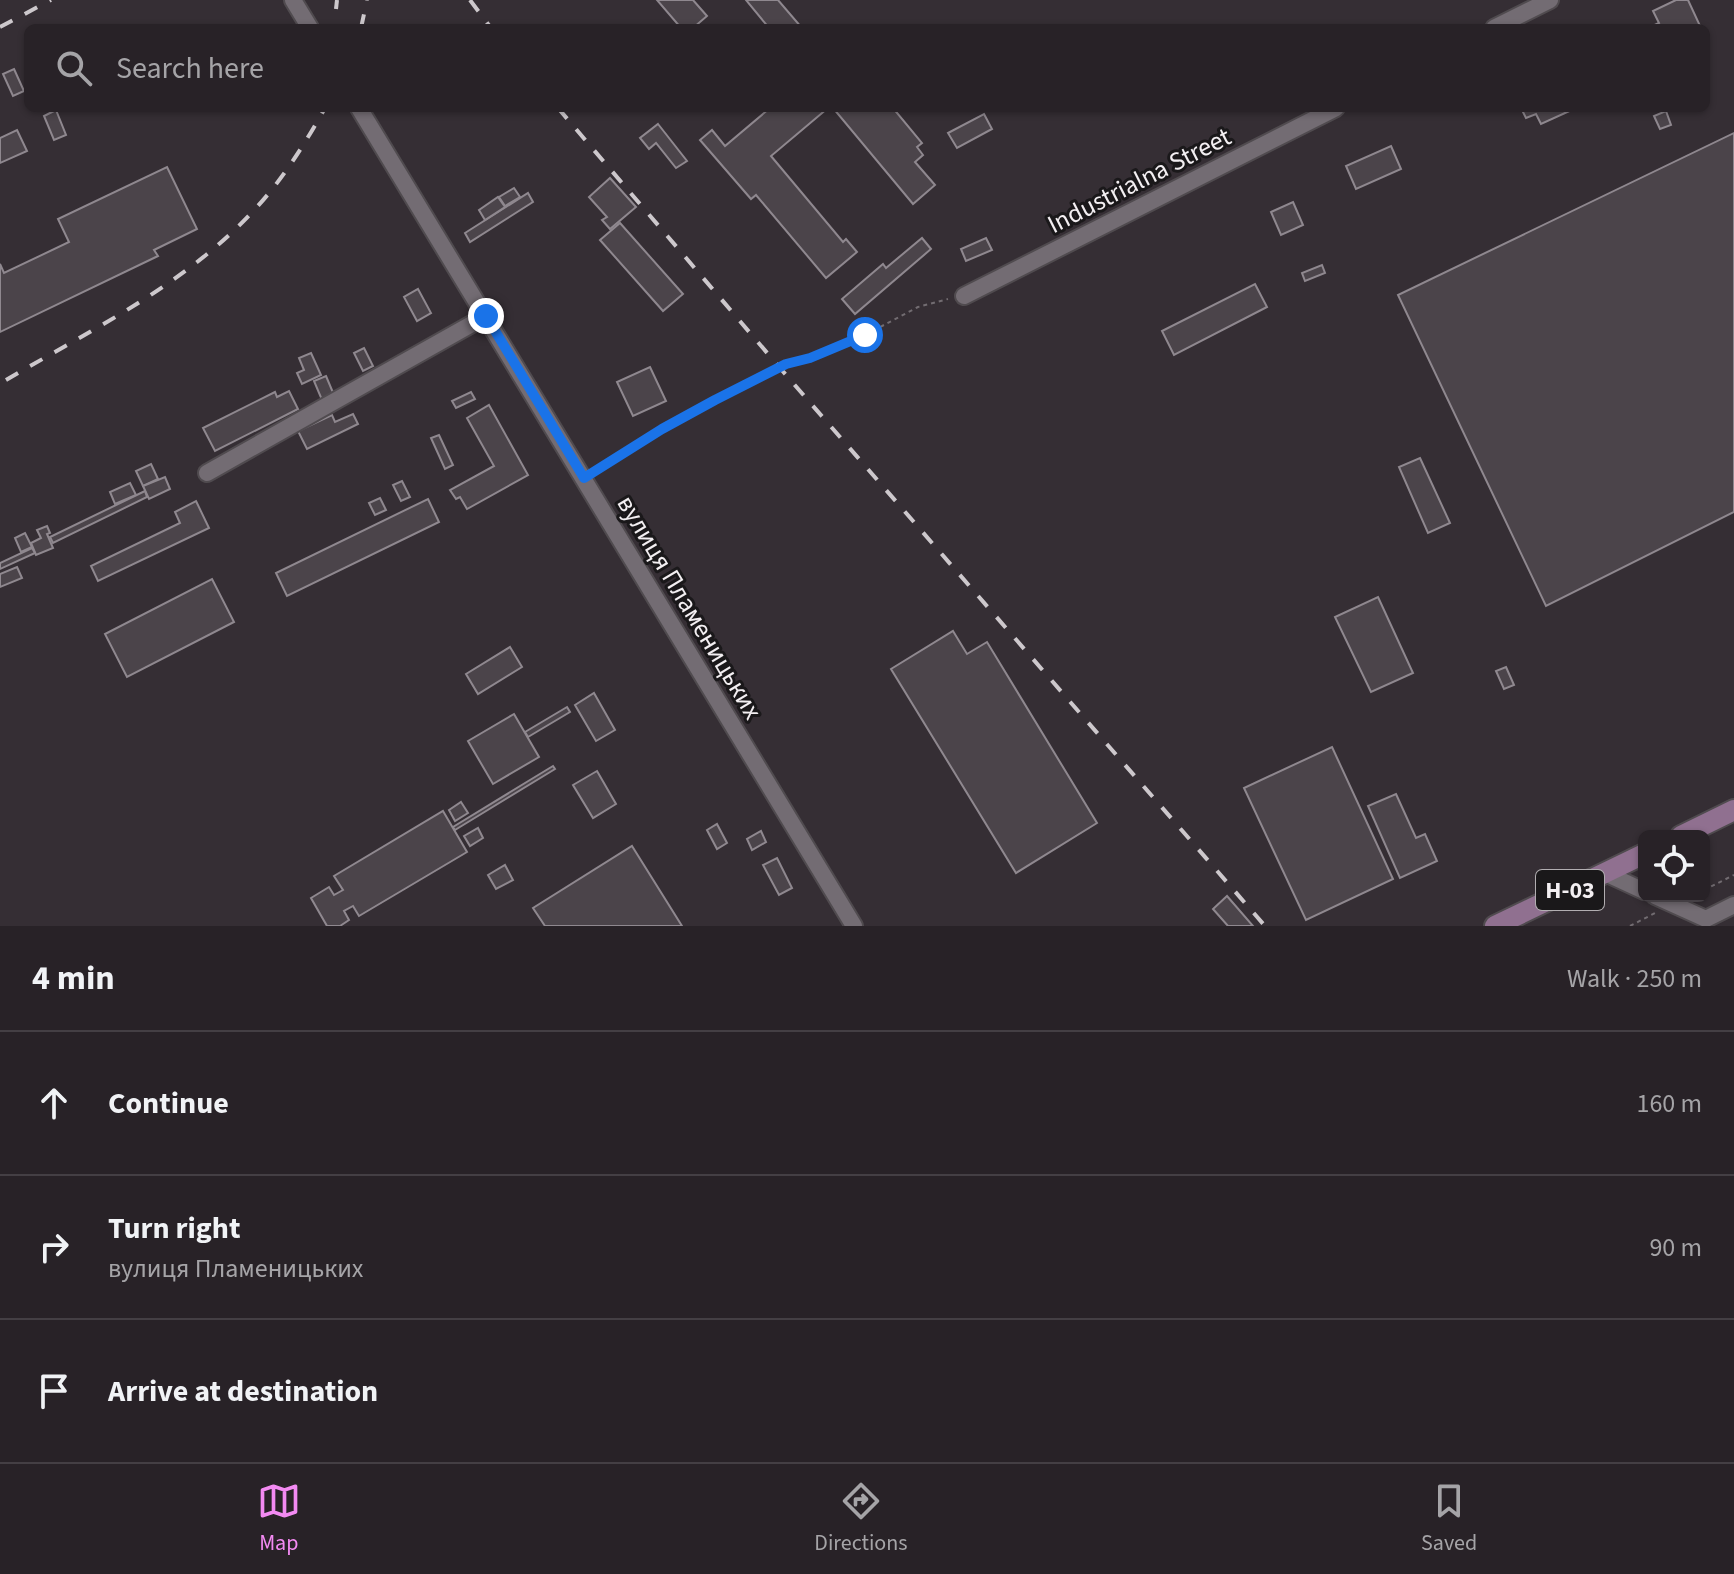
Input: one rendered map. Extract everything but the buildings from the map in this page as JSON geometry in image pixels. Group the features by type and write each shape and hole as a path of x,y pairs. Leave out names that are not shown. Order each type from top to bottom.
{"main road":[{"path":"1693,830 1734,810"},
{"name":"Н-03","path":"1495,926 1638,857"}],"street":[{"path":"293,0 308,24"},
{"path":"1502,24 1550,0"},
{"name":"вулиця Пламеницьких","path":"361,112 854,926"},
{"name":"Industrialna Street","path":"964,296 1328,112"},
{"path":"207,473 486,316"},
{"path":"1605,873 1638,888"},
{"path":"1667,902 1711,924 1734,905"}],"path":[{"path":"584,478 662,429 786,364 810,358 865,335 918,307 964,296"},
{"path":"1710,887 1734,875"}],"railway":[{"path":"0,27 51,0"},
{"path":"336,9 337,0"},
{"path":"362,24 367,0"},
{"path":"470,0 488,24"},
{"path":"6,380 138,303 229,235 276,185 323,112"},
{"path":"561,112 1265,926"}],"route":[{"path":"486,316 584,478 715,400 786,364 810,358 865,335"}]}
